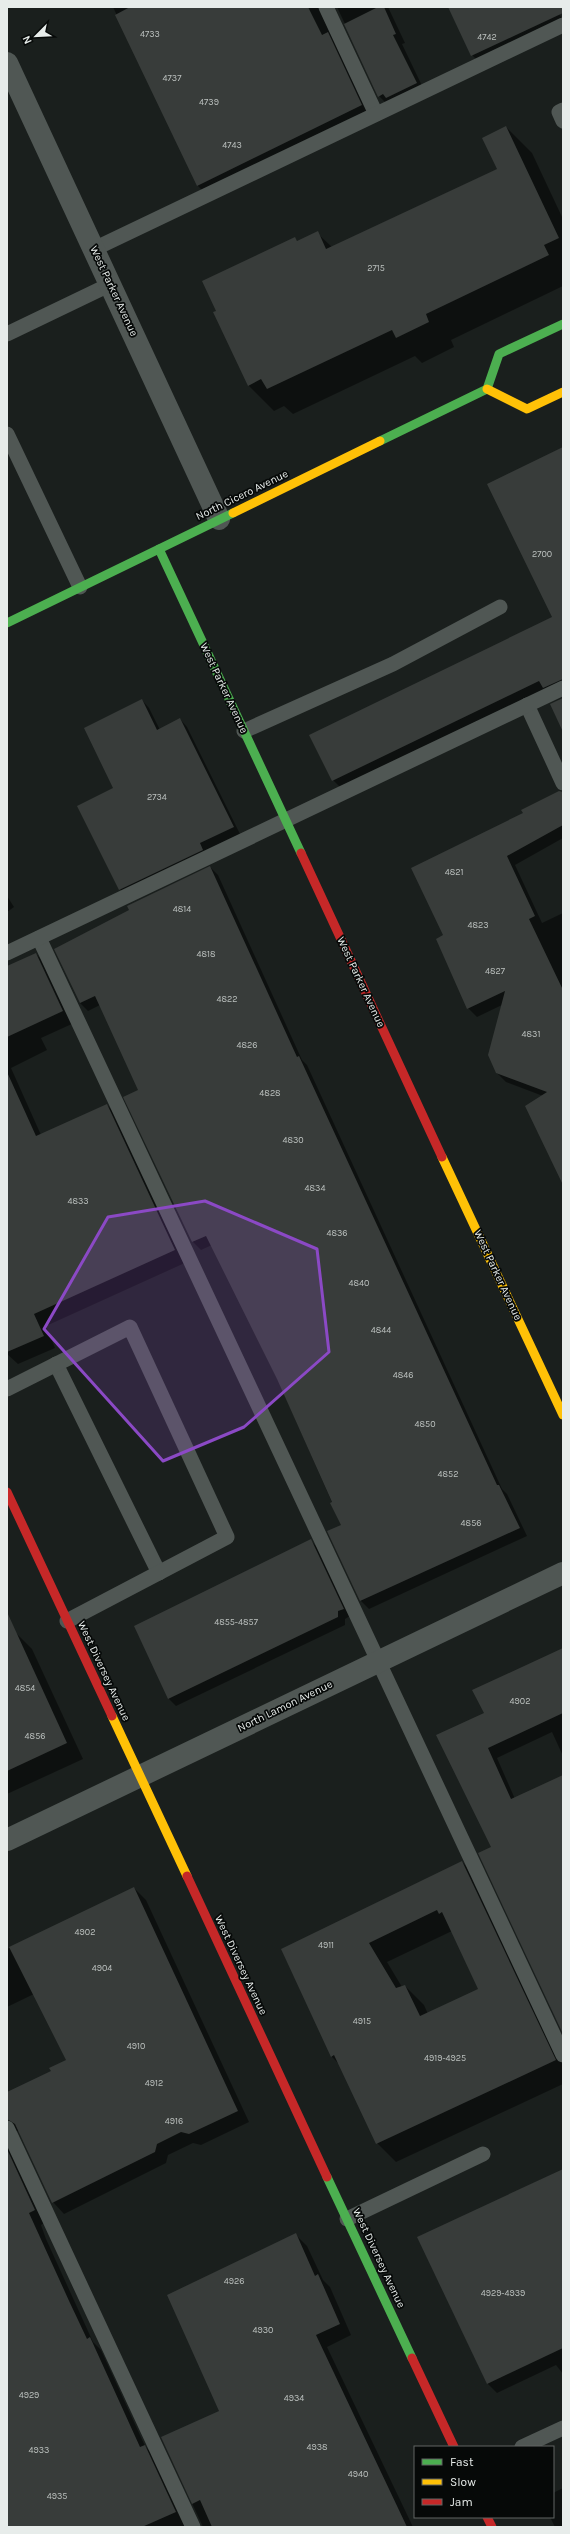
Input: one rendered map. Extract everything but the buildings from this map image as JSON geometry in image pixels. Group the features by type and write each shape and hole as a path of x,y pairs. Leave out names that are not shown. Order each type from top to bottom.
{"main road":[{"path":"563,324 499,354 487,389 527,409 563,392"},
{"name":"North Cicero Avenue","path":"7,623 487,389"},
{"name":"West Parker Avenue","path":"159,549 563,1415"},
{"name":"West Diversey Avenue","path":"7,1492 454,2446"},
{"path":"488,2518 492,2527"}],"street":[{"name":"West Parker Avenue","path":"7,63 220,519"},
{"name":"North Lamon Avenue","path":"7,1840 563,1573"}],"lane":[{"path":"326,7 376,114"},
{"path":"94,248 563,25"},
{"path":"563,110 559,112 563,121"},
{"path":"7,334 111,284"},
{"path":"7,434 80,587"},
{"path":"244,731 393,664 500,607"},
{"path":"7,953 563,688"},
{"path":"527,705 563,783"},
{"path":"39,938 563,2055"},
{"path":"7,1389 130,1327 228,1537 67,1621"},
{"path":"56,1364 159,1573"},
{"path":"7,2128 193,2527"},
{"path":"347,2219 483,2154"},
{"path":"524,2446 563,2428"}],"highlighted area":[{"path":"205,1201 317,1249 329,1352 244,1427 163,1461 44,1329 108,1217"}],"traffic: fast":[{"path":"380,441 487,389 499,354 563,324"},
{"path":"7,623 233,513"},
{"path":"159,549 301,853"},
{"path":"327,2177 412,2358"}],"traffic: slow":[{"path":"487,389 527,409 563,392"},
{"path":"233,513 380,441"},
{"path":"442,1157 563,1415"},
{"path":"112,1716 187,1876"}],"traffic: jam":[{"path":"301,853 442,1157"},
{"path":"7,1492 112,1716"},
{"path":"187,1876 327,2177"},
{"path":"412,2358 454,2446"},
{"path":"488,2518 492,2527"}]}
